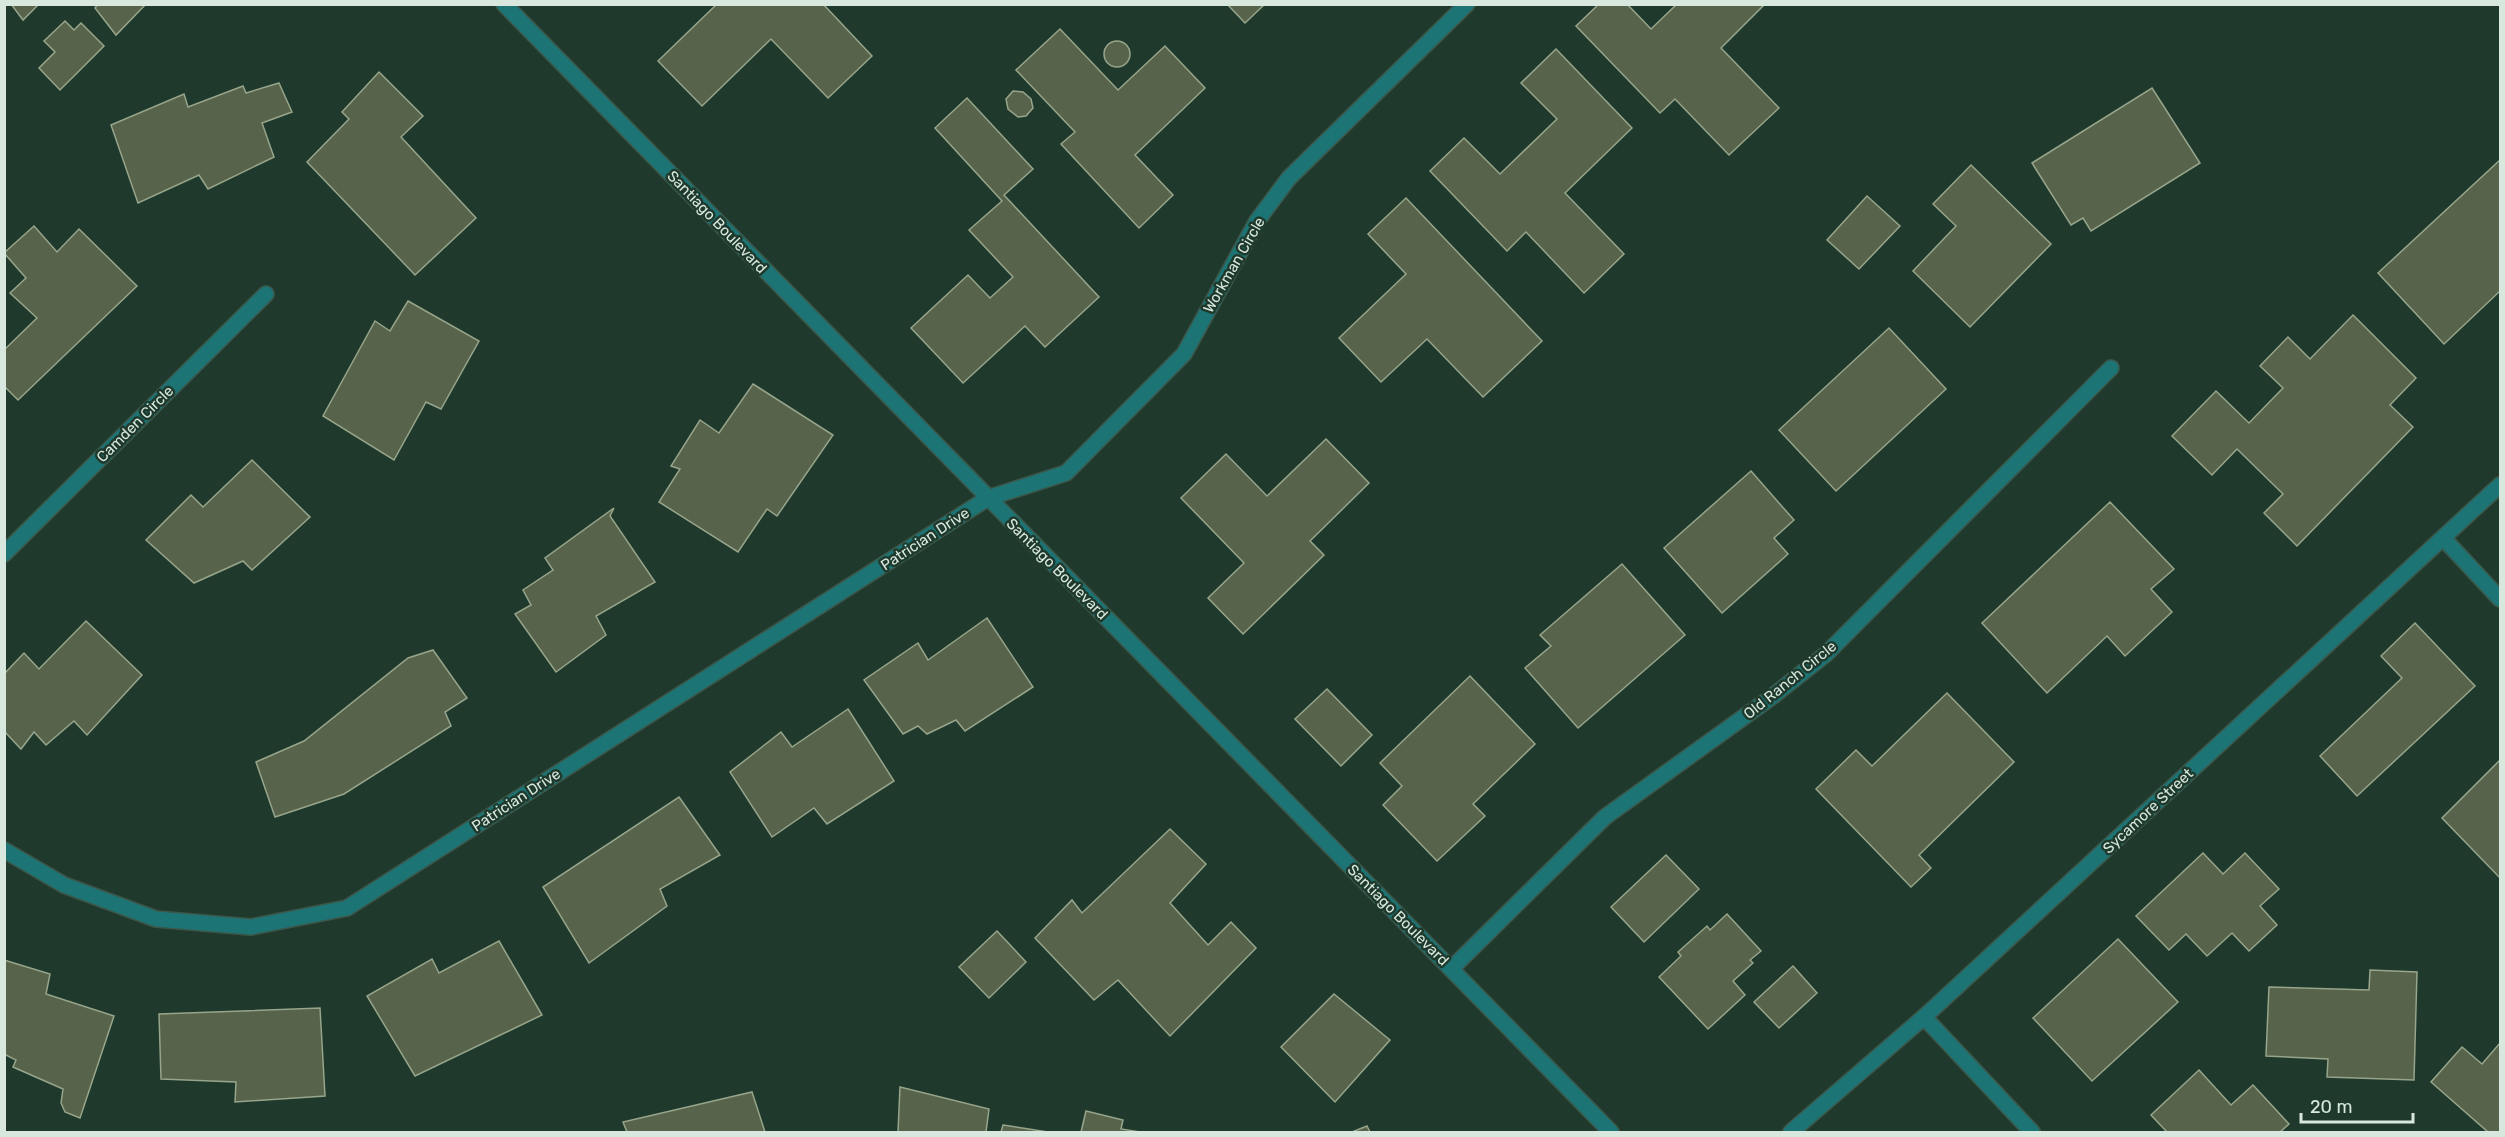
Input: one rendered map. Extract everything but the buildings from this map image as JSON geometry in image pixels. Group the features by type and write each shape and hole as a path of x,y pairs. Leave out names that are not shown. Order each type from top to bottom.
{"street":[{"name":"Workman Circle","path":"988,498 1066,472 1184,354 1257,221 1289,178 1467,4"},
{"name":"Santiago Boulevard","path":"507,5 1611,1132"},
{"name":"Camden Circle","path":"4,554 266,294"},
{"name":"Old Ranch Circle","path":"1451,969 1605,817 1773,696 1826,654 2111,368"},
{"name":"Sycamore Street","path":"1791,1132 1924,1017 2500,485"},
{"name":"Patrician Drive","path":"4,850 64,885 156,920 251,927 347,908 988,498"},
{"path":"2444,539 2500,598"},
{"path":"1924,1017 2032,1132"}]}
